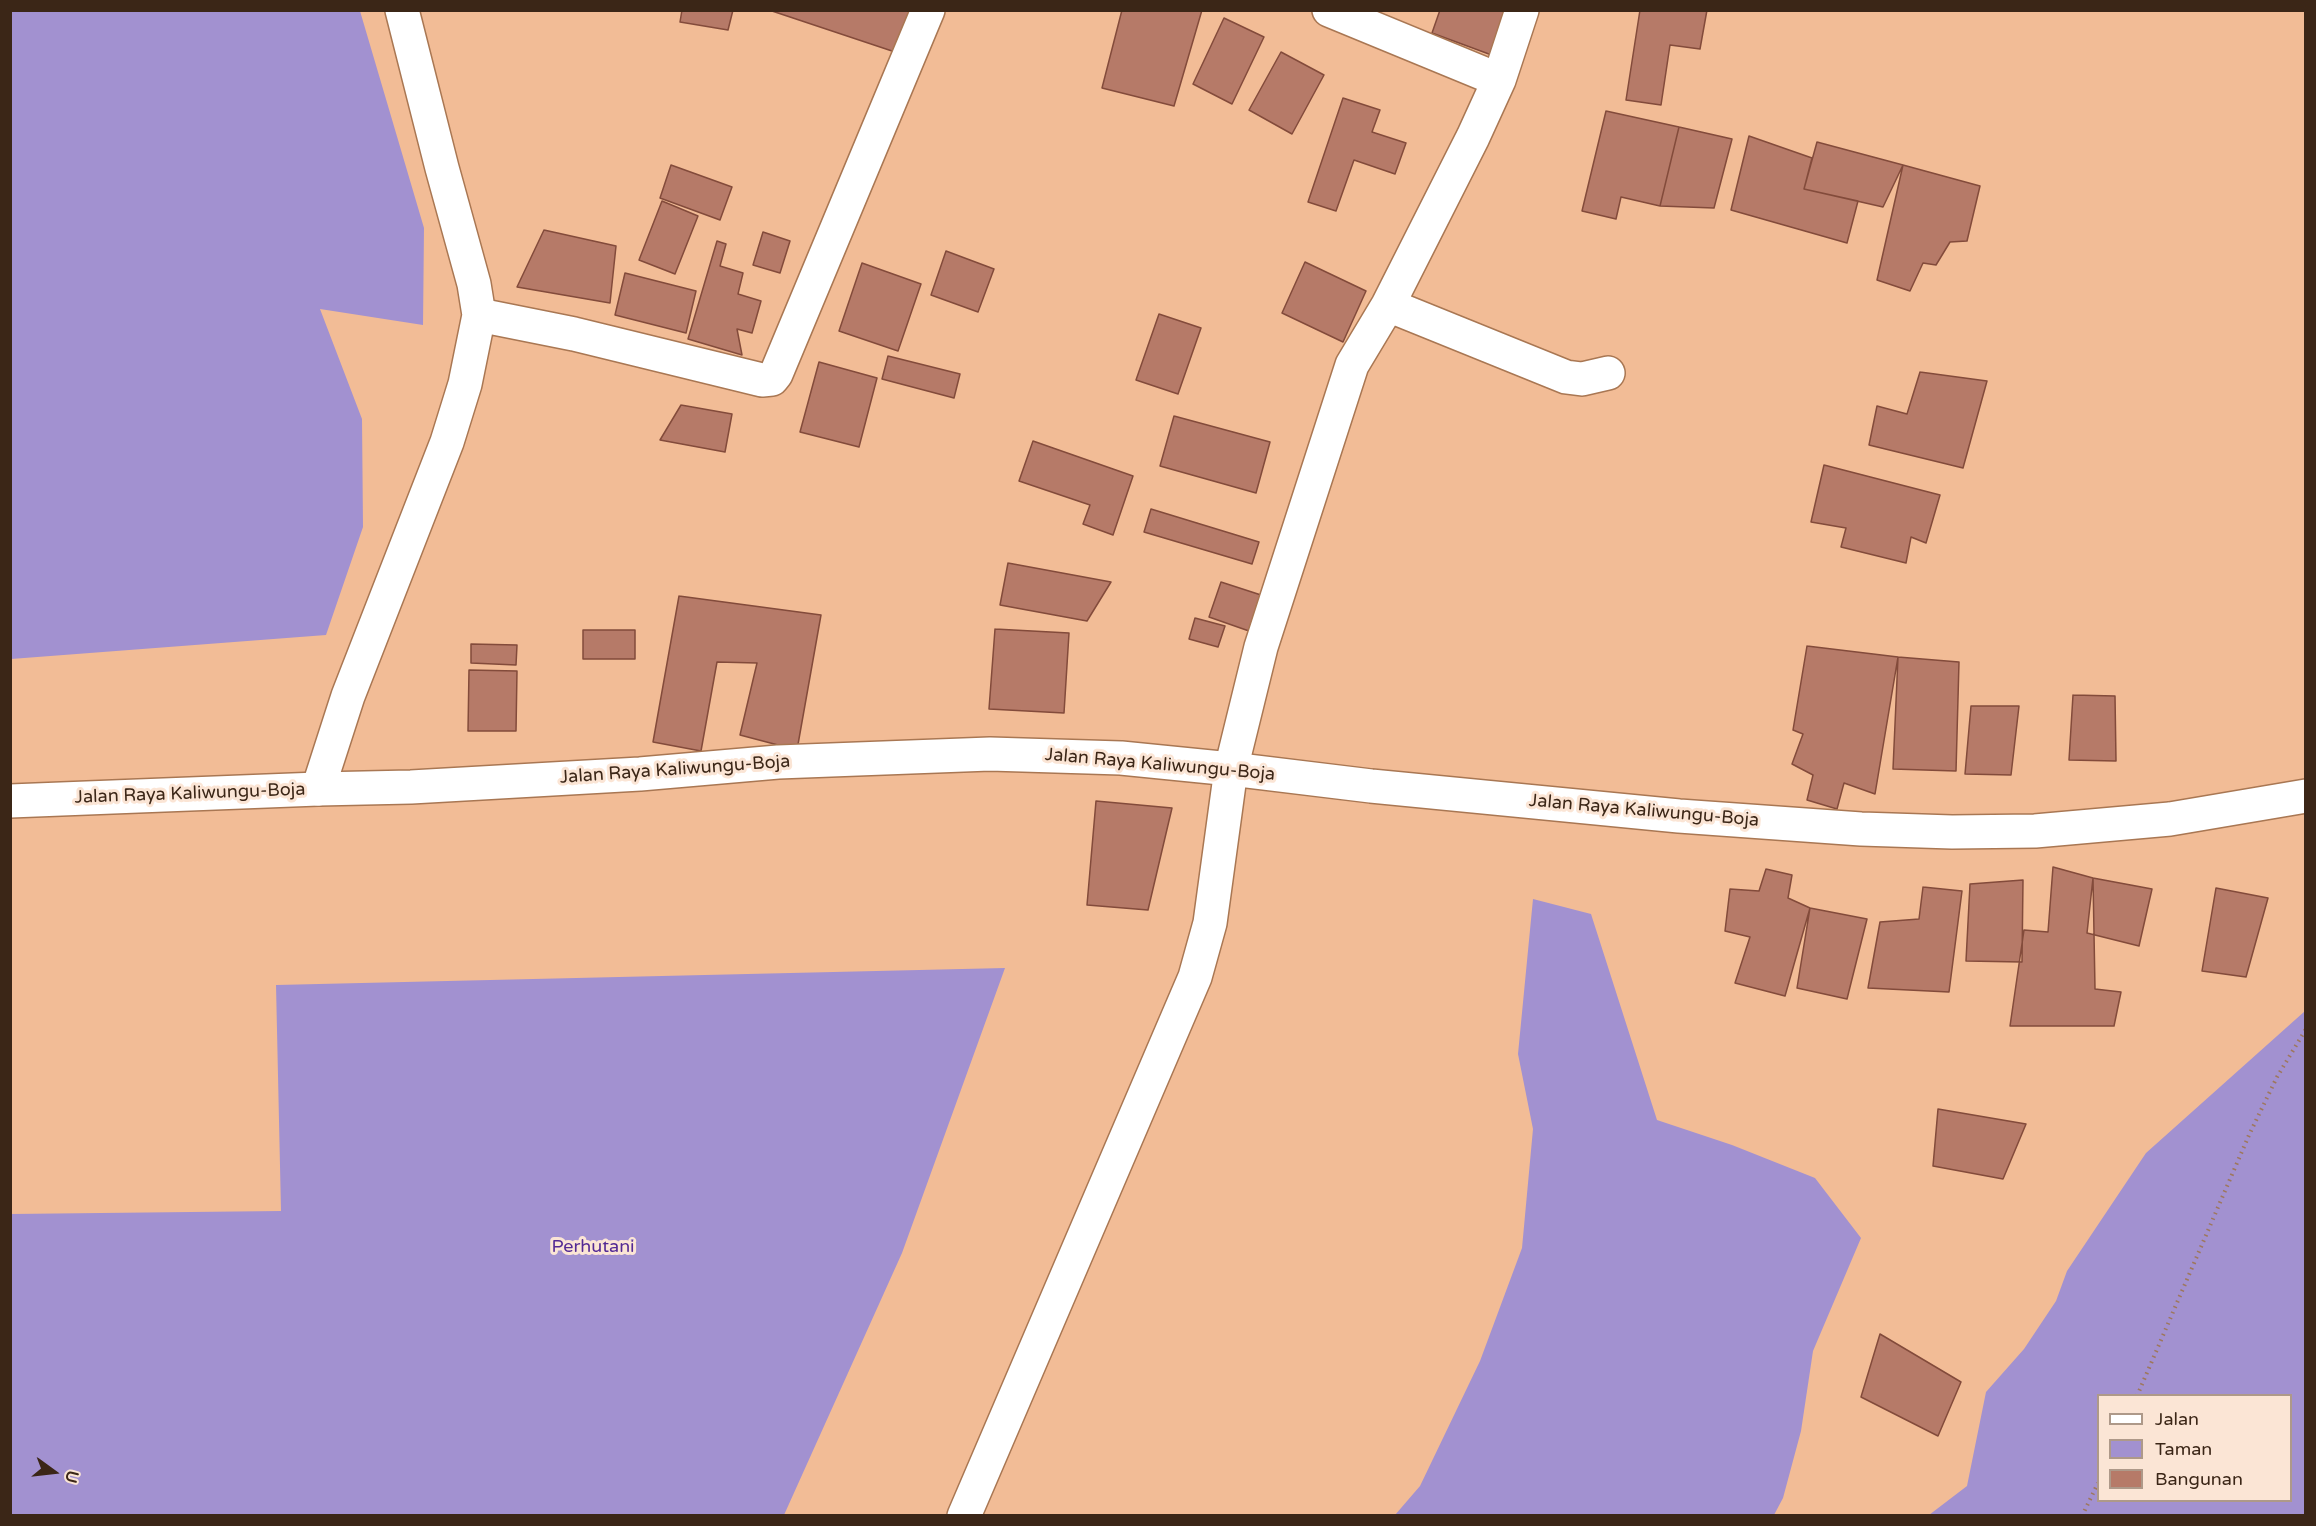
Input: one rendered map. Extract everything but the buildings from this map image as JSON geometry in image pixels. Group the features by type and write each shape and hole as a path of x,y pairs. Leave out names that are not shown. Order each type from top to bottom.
{"street":[{"path":"318,789 348,696 447,442 465,384 479,315 474,284 423,99 402,10"},
{"path":"479,315 574,334 762,380 772,379 928,10"},
{"path":"1329,10 1499,80"},
{"path":"964,1515 1195,977 1210,923 1231,769 1261,647 1352,365 1388,305 1473,137 1499,80 1522,10"},
{"path":"1388,305 1566,377 1582,380 1608,373"},
{"name":"Jalan Raya Kaliwungu-Boja","path":"10,801 411,787 640,774 778,762 990,754 1121,758 1371,786 1678,816 1861,829 1952,832 2035,831 2170,819 2306,796"}],"path":[{"path":"2137,1394 2248,1135 2277,1077 2306,1029"},
{"path":"2082,1515 2097,1485"}],"green space":[{"path":"11,10 360,11 424,228 423,325 320,309 362,419 363,527 326,635 11,659"},
{"path":"1533,899 1591,914 1657,1120 1732,1145 1815,1178 1861,1238 1813,1351 1801,1431 1783,1498 1774,1515 1395,1515 1420,1486 1480,1361 1522,1248 1533,1129 1518,1054"},
{"name":"Perhutani","path":"1005,968 902,1253 784,1515 11,1515 11,1214 281,1211 276,985"},
{"path":"2305,1011 2305,1515 1929,1515 1967,1486 1986,1392 2024,1349 2056,1301 2067,1271 2146,1153"}]}
